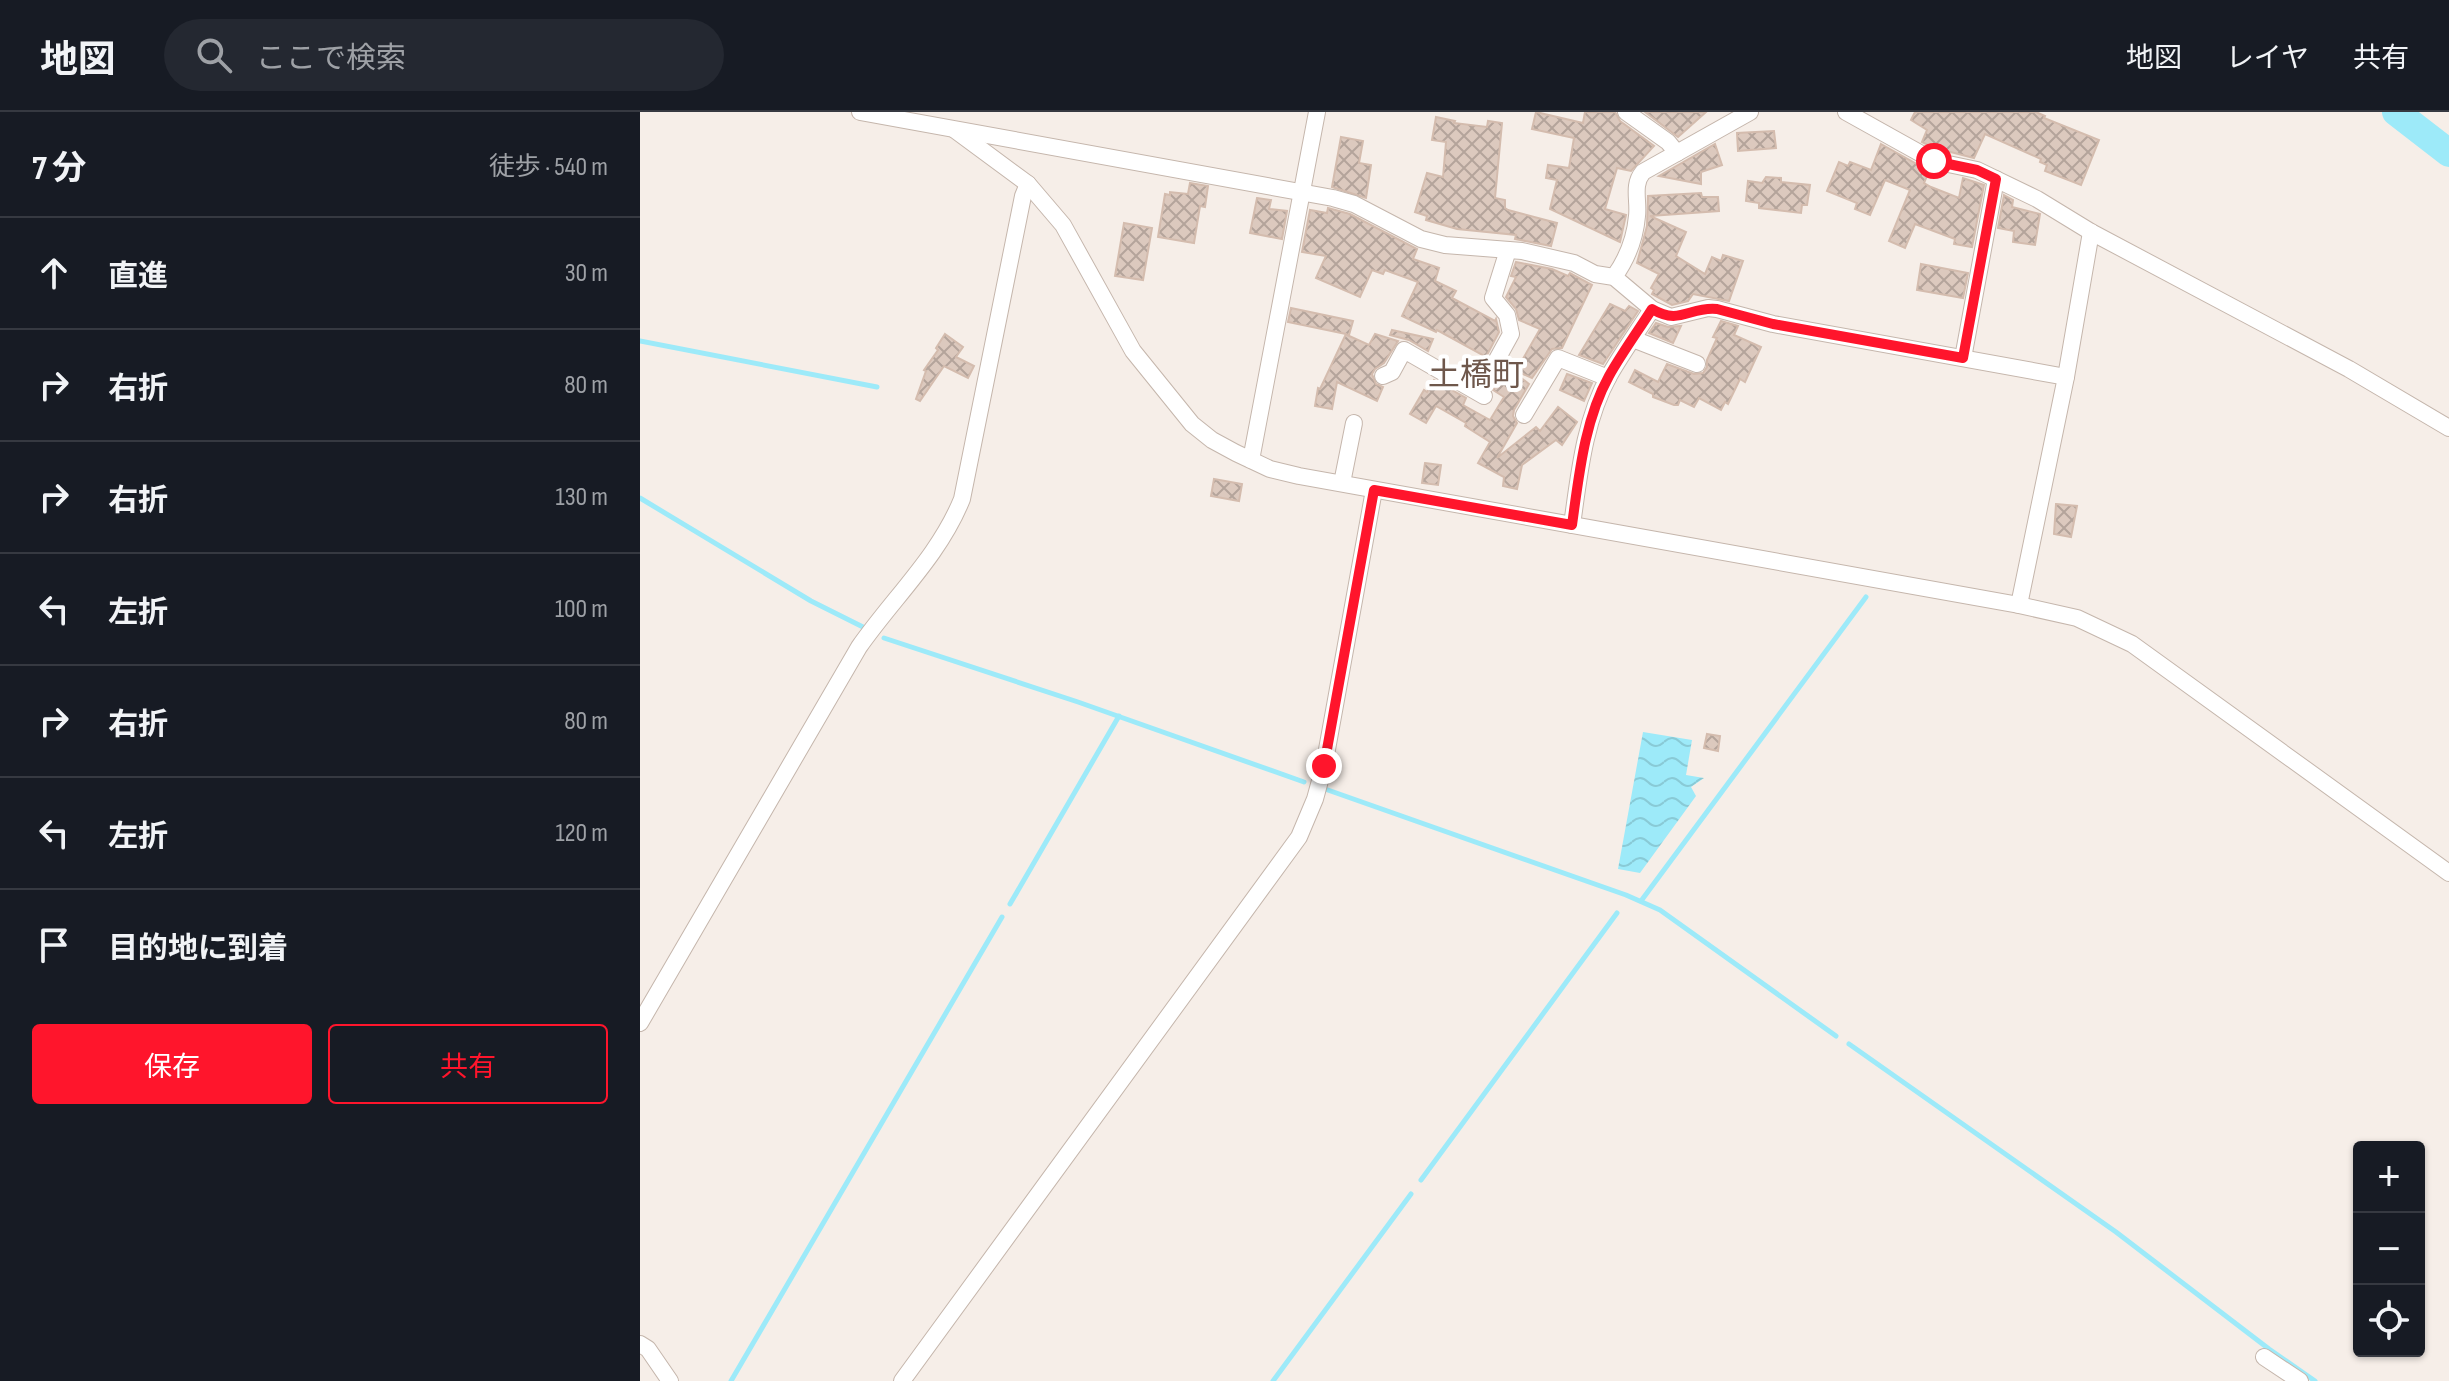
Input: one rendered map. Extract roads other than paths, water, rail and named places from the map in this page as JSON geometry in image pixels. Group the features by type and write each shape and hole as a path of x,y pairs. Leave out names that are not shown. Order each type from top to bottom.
{"street":[{"path":"860,112 1354,204 1421,239 1445,245 1508,250 1555,258 1574,263 1595,274 1614,277 1652,309 1671,317 1708,308 1717,309 1773,324 2066,377"},
{"path":"1251,460 1317,112"},
{"path":"1626,112 1668,142 1677,153"},
{"path":"1614,277 1625,262 1633,242 1638,214 1639,177 1643,172 1750,112"},
{"path":"1846,112 1934,161 1977,170 2037,199 2091,232 2349,369 2449,428"},
{"path":"955,130 1028,184 1063,225 1133,351 1192,424 1212,440 1251,460 1270,469 1299,476 2077,618 2132,644 2449,873"},
{"path":"1963,358 1996,179"},
{"path":"640,1023 859,647 879,618 928,561 955,518 962,499 1023,196 1028,184"},
{"path":"2019,605 2066,377 2091,232"},
{"path":"1383,376 1392,372 1404,350 1482,394 1511,334 1507,315 1493,298 1508,250"},
{"path":"1572,525 1588,432 1608,378 1652,309"},
{"path":"1633,339 1697,364"},
{"path":"1524,415 1558,358 1608,378"},
{"path":"1342,483 1354,423"},
{"path":"902,1381 1299,837 1315,799 1324,766 1374,490"},
{"path":"640,1344 648,1349 670,1381"},
{"path":"2264,1357 2300,1381"}],"water":[{"path":"1643,732 1692,740 1686,775 1704,778 1691,787 1696,796 1640,873 1618,869"}],"waterway":[{"path":"2396,112 2449,153"},
{"path":"640,341 877,387"},
{"path":"640,498 811,601 863,627"},
{"path":"1641,901 1866,597"},
{"path":"884,638 1304,782"},
{"path":"1010,904 1119,716"},
{"path":"1325,789 1626,895 1660,910 1836,1036"},
{"path":"1421,1180 1617,913"},
{"path":"731,1381 1002,917"},
{"path":"1849,1044 2116,1232 2315,1381"},
{"path":"1273,1381 1411,1194"}],"district":[{"name":"土橋町","path":"1476,374"}]}
